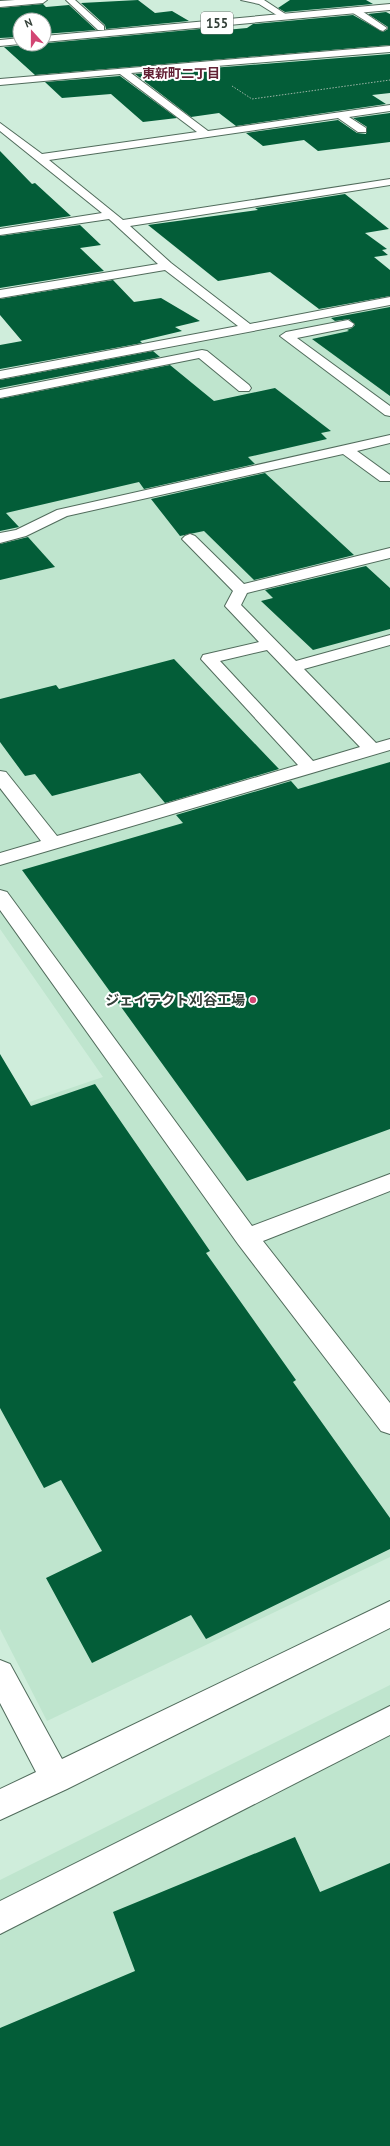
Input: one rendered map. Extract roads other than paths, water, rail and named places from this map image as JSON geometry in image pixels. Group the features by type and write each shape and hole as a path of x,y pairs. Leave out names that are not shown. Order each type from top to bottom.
{"main road":[{"path":"0,4 43,0"},
{"path":"70,0 101,28"},
{"path":"245,0 261,2 286,17"},
{"name":"155","path":"52,38 390,7"},
{"path":"356,10 383,28"},
{"path":"0,43 12,42"},
{"path":"0,82 390,49"},
{"path":"224,62 237,71 297,65 286,57"},
{"path":"122,72 206,134"},
{"path":"39,158 390,108"},
{"path":"338,115 362,130"},
{"path":"0,126 111,215 167,266 248,328"},
{"path":"121,224 390,182"},
{"path":"0,232 111,215"},
{"path":"0,294 167,266"},
{"path":"0,375 390,301"},
{"path":"360,322 286,336 390,412"},
{"path":"0,394 202,354 244,388"},
{"path":"0,538 21,533 62,512 390,439"},
{"path":"346,449 385,478"},
{"path":"190,539 241,590"},
{"path":"372,749 294,667 233,606 241,590 390,553"},
{"path":"294,667 390,640"},
{"path":"271,644 209,659 309,767"},
{"path":"0,859 390,744"},
{"path":"0,776 52,844"},
{"path":"0,896 247,1238 390,1423"},
{"path":"247,1238 390,1182"},
{"path":"0,1805 56,1779 390,1614"},
{"path":"0,1674 56,1779"},
{"path":"0,1918 390,1720"}],"place":[{"name":"ジェイテクト刈谷工場","path":"253,1000"}],"district":[{"name":"東新町二丁目","path":"181,73"}]}
